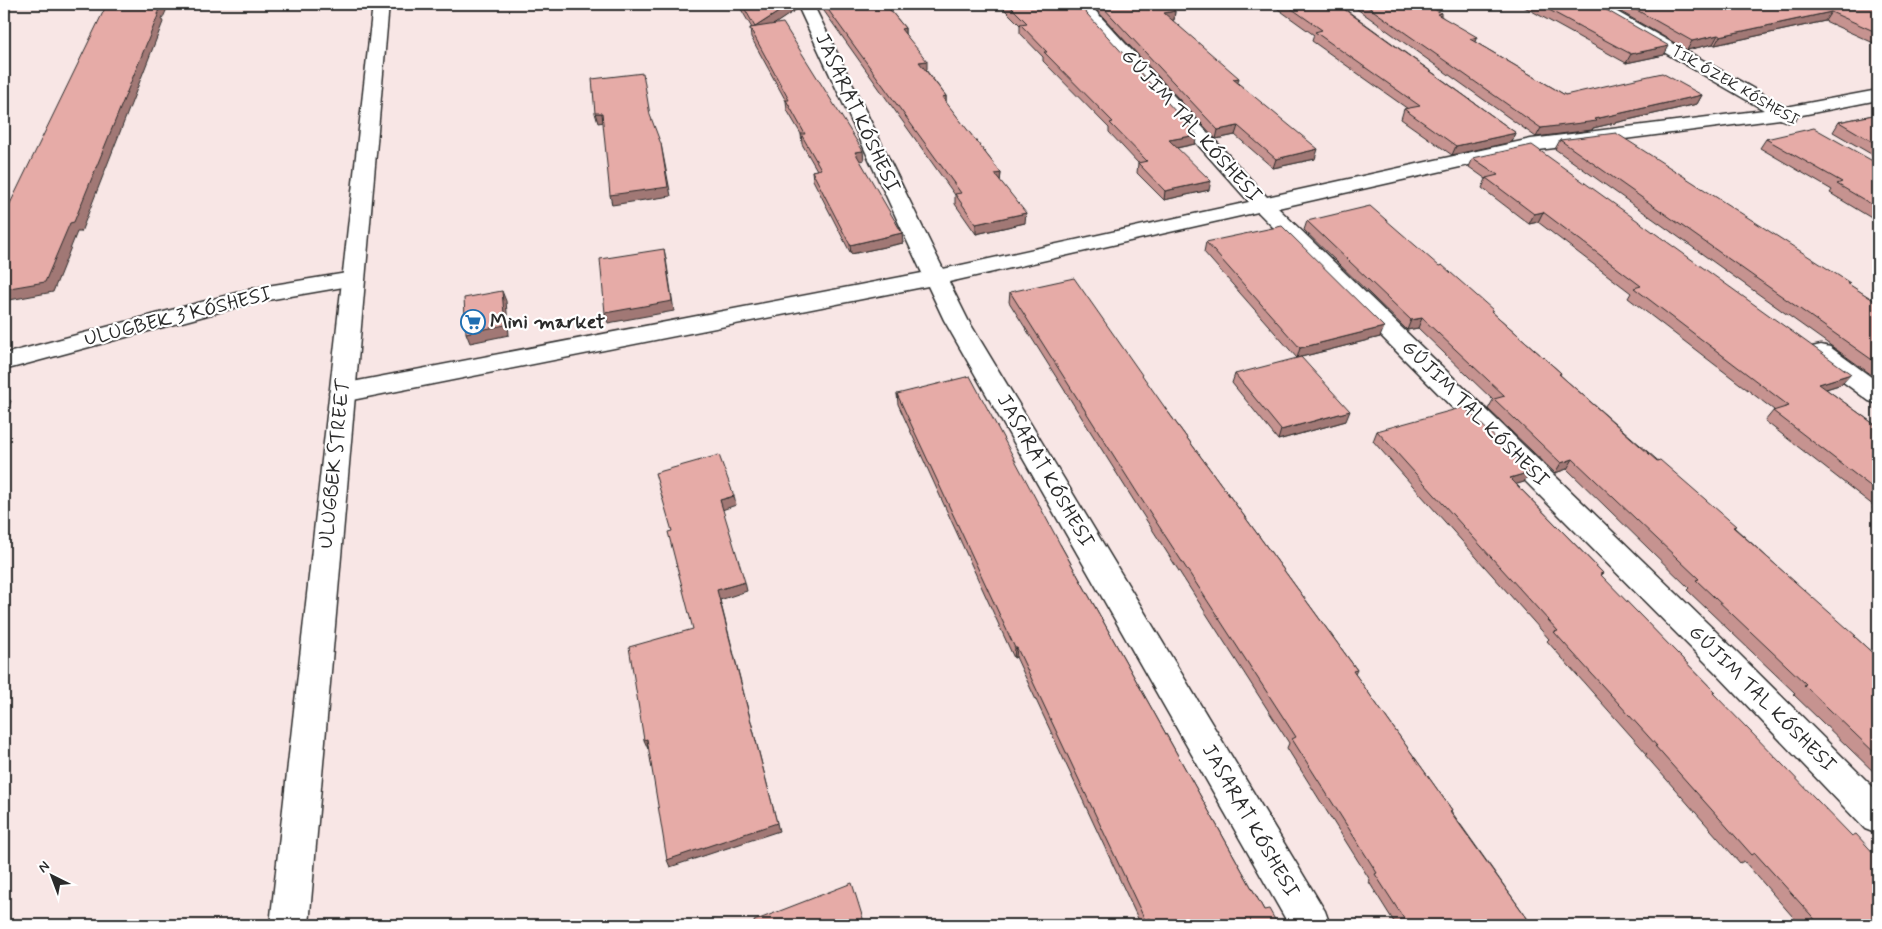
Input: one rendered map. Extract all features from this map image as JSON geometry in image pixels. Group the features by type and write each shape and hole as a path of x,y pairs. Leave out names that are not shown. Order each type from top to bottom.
{"street":[{"name":"ULUGBEK STREET","path":"289,925 381,4"},
{"name":"JASARAT KÓSHESI","path":"805,4 956,320 1311,925"},
{"name":"GÚJIM TAL KÓSHESI","path":"1080,4 1262,204 1719,655 1878,817"},
{"name":"TIK ÓZEK KÓSHESI","path":"1592,4 1809,128"},
{"path":"342,393 935,278 1531,145 1783,114 1878,95"},
{"path":"1508,128 1555,162"},
{"name":"ULUǴBEK 3 KÓSHESI","path":"4,362 255,295 353,279"},
{"path":"1806,342 1878,395"}],"building":[{"path":"107,4 161,4 74,222 70,223 45,282 4,289 4,216"},
{"path":"742,4 791,4 755,27"},
{"path":"824,4 885,4 905,28 901,29 927,61 919,62 946,96 942,97 1001,173 995,174 1026,213 976,224 955,194 961,193"},
{"path":"1008,4 1078,4 1197,135 1169,140 1211,181 1165,191 1138,163 1147,161 1110,123 1113,122 1044,52 1047,52 1020,24 1027,23"},
{"path":"1100,4 1166,4 1175,11 1164,13 1239,78 1233,79 1318,149 1276,159 1238,126 1218,130"},
{"path":"1285,4 1337,4 1516,133 1456,146 1404,109 1420,106 1315,32 1322,30"},
{"path":"1364,4 1426,4 1441,13 1437,14 1477,37 1470,39 1565,95 1662,73 1702,95 1595,119 1597,121 1541,128"},
{"path":"1538,4 1596,4 1669,46 1631,54"},
{"path":"1626,4 1867,4 1878,8 1878,33 1831,12 1692,41"},
{"path":"783,23 863,151 855,152 902,233 850,245 812,171 821,169 801,134 805,134 750,28"},
{"path":"643,73 650,115 661,144 668,187 610,195 602,113 595,113 592,79"},
{"path":"1878,114 1878,145 1839,122"},
{"path":"1814,128 1878,164 1878,208 1837,184 1842,182 1766,139"},
{"path":"1616,133 1850,283 1847,283 1878,303 1878,364 1560,140"},
{"path":"1532,145 1851,374 1819,384 1878,427 1878,492 1773,411 1789,406 1634,288 1641,286 1543,212 1534,214 1486,178 1498,175 1473,158"},
{"path":"1370,206 1493,310 1491,311 1561,373 1559,374 1657,461 1660,460 1736,526 1733,527 1856,636 1854,636 1878,658 1878,756 1804,685 1806,684 1696,580 1699,579 1573,459 1561,463 1494,399 1505,396 1422,318 1411,320 1307,221"},
{"path":"1282,226 1384,327 1300,348 1206,242"},
{"path":"664,249 672,301 605,313 600,259"},
{"path":"1074,278 1168,412 1357,670 1353,671 1532,925 1408,925 1292,739 1296,737 1138,494 1010,292"},
{"path":"502,291 505,325 466,333 464,298"},
{"path":"1301,357 1350,411 1281,430 1235,374"},
{"path":"970,376 1060,544 1264,910 1269,909 1278,925 1153,925 1150,918 1145,920 1017,648 1015,648 897,394"},
{"path":"1464,407 1530,472 1510,478 1603,573 1600,574 1715,692 1713,693 1852,836 1856,834 1878,858 1878,925 1820,925 1755,853 1752,855 1554,632 1558,631 1377,431"},
{"path":"719,455 734,496 720,500 745,582 717,590 777,823 667,860 647,739 644,740 629,647 693,629 668,532 672,531 655,473"},
{"path":"852,883 865,925 755,925 754,921"}],"place":[{"name":"Mini market","path":"473,322"}]}
